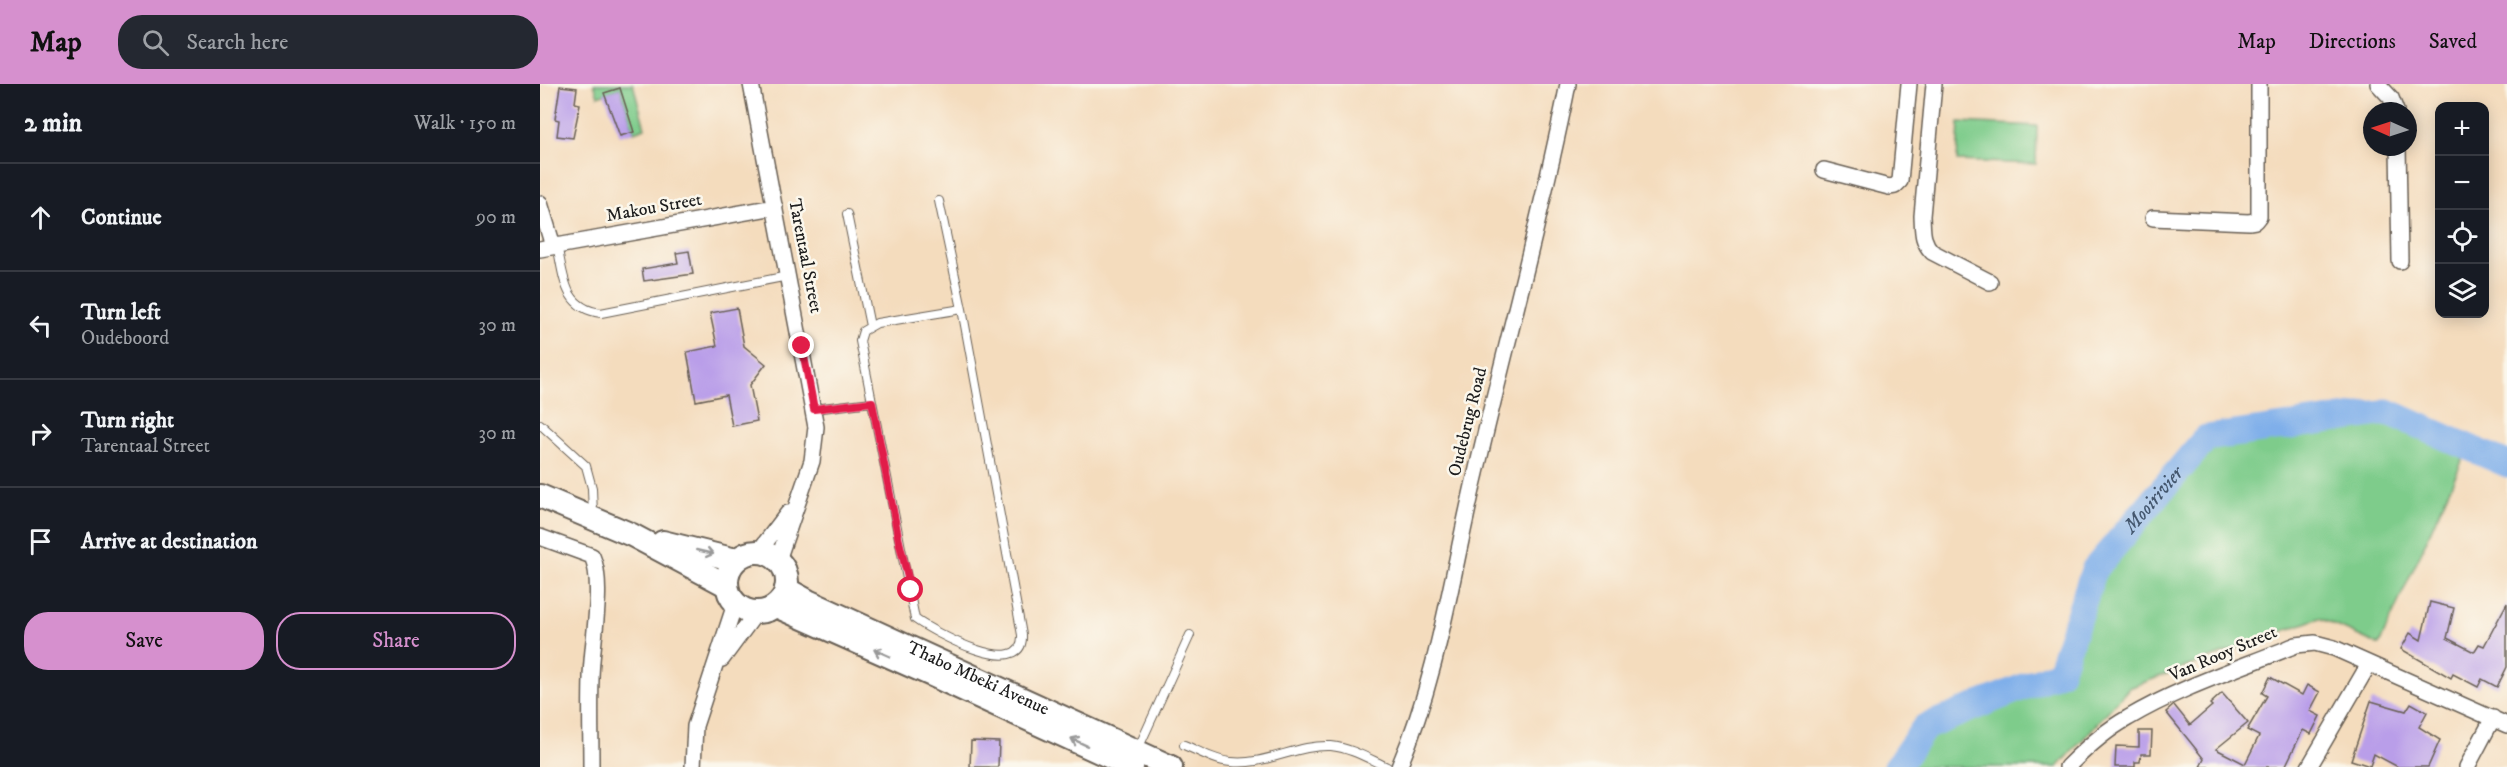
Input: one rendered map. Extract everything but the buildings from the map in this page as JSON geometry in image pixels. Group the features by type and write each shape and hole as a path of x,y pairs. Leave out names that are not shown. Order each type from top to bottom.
{"main road":[{"name":"Thabo Mbeki Avenue","path":"540,496 633,535 756,599 829,611 1135,759 1172,767"},
{"name":"Thabo Mbeki Avenue","path":"633,535 736,560"},
{"path":"742,555 768,555 785,569 787,581 756,599 728,571 736,560 742,555"}],"street":[{"name":"Tarentaal Street","path":"752,84 816,427 812,461 796,504 768,555"},
{"name":"Oudebrug Road","path":"1399,767 1417,726 1447,611 1475,475 1568,84"},
{"path":"1824,170 1889,187 1895,186 1900,181 1909,84"},
{"path":"1934,84 1922,216 1923,237 1925,244 1932,252 1990,282"},
{"path":"2153,218 2249,222 2259,216 2259,84"},
{"path":"2378,84 2393,102"},
{"path":"2398,156 2400,261"},
{"path":"540,202 550,246"},
{"name":"Makou Street","path":"550,246 776,207"},
{"path":"540,537 592,556 597,567 598,592 591,679 591,767"},
{"path":"693,767 695,726 713,671 756,599"},
{"path":"713,671 756,599"},
{"name":"Van Rooy Street","path":"2067,767 2127,718 2178,694 2296,645 2315,643 2334,648 2500,721"},
{"path":"2309,767 2369,664"},
{"path":"2467,767 2500,721"}],"lane":[{"path":"939,201 962,309 1022,635 1022,645 1014,655 977,650 935,633 915,620 860,341 863,330 870,326 962,309"},
{"path":"847,214 870,326"},
{"path":"550,246 568,292 581,308 601,313 789,276"},
{"path":"814,409 872,402"},
{"path":"540,424 586,466 592,488 593,519"},
{"path":"1135,759 1190,635"},
{"path":"1184,744 1216,759 1231,762 1247,762 1298,750 1331,746 1346,748 1387,767"}],"green space":[{"path":"594,84 633,84 645,128 634,132 620,88 598,96"},
{"path":"1959,122 2037,126 2036,164 1957,161"},
{"path":"2388,412 2468,448 2379,645 2319,618 2129,688 2058,767 1897,767 1925,727 2060,672 2094,570 2206,438"}],"waterway":[{"name":"Mooirivier","path":"1897,767 1925,727 2060,672 2094,570 2206,438 2388,412 2507,464"}],"route":[{"path":"802,346 814,409 872,402 911,590"}]}
